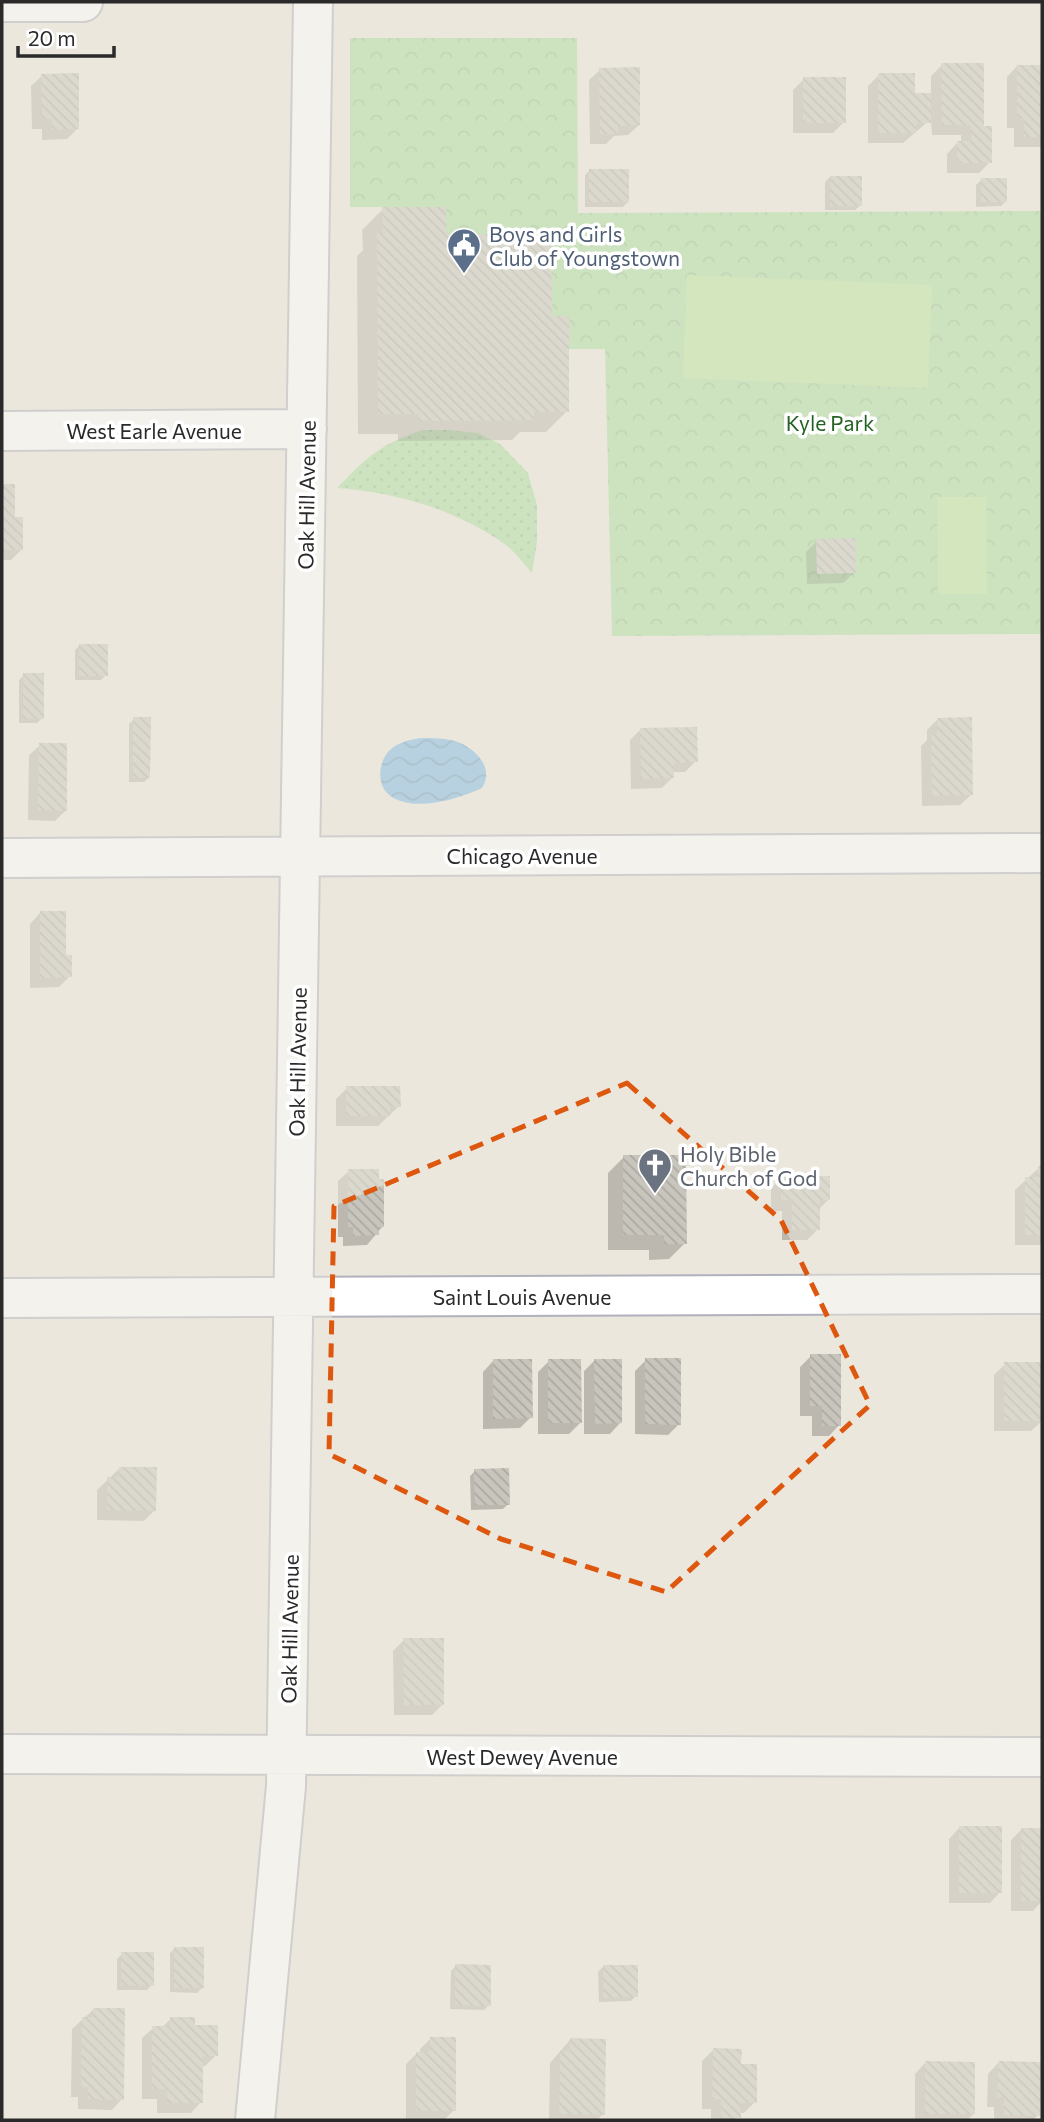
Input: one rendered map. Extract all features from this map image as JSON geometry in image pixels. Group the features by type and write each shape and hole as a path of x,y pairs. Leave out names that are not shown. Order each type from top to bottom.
{"street":[{"path":"2,2 83,2"},
{"name":"Oak Hill Avenue","path":"255,2120 285,1810 287,1755 313,2"},
{"name":"West Earle Avenue","path":"2,431 307,429"},
{"name":"Chicago Avenue","path":"2,858 1042,853"},
{"name":"Saint Louis Avenue","path":"2,1298 1042,1294"},
{"name":"West Dewey Avenue","path":"2,1754 1042,1757"}],"highlighted area":[{"path":"627,1083 781,1220 870,1405 666,1592 501,1539 329,1454 334,1206"}],"green space":[{"name":"Kyle Park","path":"350,38 577,38 578,213 1042,211 1042,634 612,636 605,349 569,349 552,316 446,234 446,207 350,207"},
{"path":"687,275 932,285 928,388 683,378"},
{"path":"423,430 478,433 500,444 528,473 537,505 537,542 532,573 506,545 447,513 381,494 337,488 385,446"},
{"path":"937,497 986,497 987,594 938,594"}],"water":[{"path":"421,738 455,741 476,753 486,773 482,788 448,800 421,804 397,800 388,794 380,778 381,765 386,754 400,743"}],"building":[{"path":"941,63 984,63 984,126 992,126 992,163 957,163 957,141 971,141 971,125 942,125"},
{"path":"1017,65 1042,65 1042,137 1024,137 1024,118 1017,118"},
{"path":"640,67 640,125 618,126 618,134 600,134 599,68"},
{"path":"79,73 79,129 52,130 52,119 42,119 41,74"},
{"path":"878,73 915,73 915,93 931,93 931,123 916,123 916,133 878,133"},
{"path":"803,77 846,77 846,123 803,123"},
{"path":"589,169 629,169 629,202 589,202"},
{"path":"830,176 862,176 862,206 830,206"},
{"path":"981,178 1007,178 1007,202 981,202"},
{"name":"Boys and Girls Club of Youngstown","path":"382,207 446,207 446,234 551,234 552,316 569,316 569,412 534,412 534,420 418,421 418,414 378,414 377,233 383,233"},
{"path":"2,484 15,484 15,517 23,517 23,550 2,550"},
{"path":"855,538 856,573 817,574 816,539"},
{"path":"79,644 108,644 108,676 79,676"},
{"path":"23,673 44,673 44,719 23,719"},
{"path":"133,717 151,717 150,778 133,778"},
{"path":"972,717 973,795 932,796 931,734 937,734 937,718"},
{"path":"697,727 698,762 674,763 674,778 641,779 640,728"},
{"path":"39,743 67,743 67,811 38,810"},
{"path":"40,911 66,911 66,955 72,955 72,977 40,978"},
{"path":"346,1086 400,1086 401,1107 390,1107 390,1116 346,1116"},
{"name":"Holy Bible Church of God","path":"623,1155 686,1155 687,1244 664,1244 664,1235 623,1235"},
{"path":"1038,1166 1042,1166 1042,1235 1025,1235 1025,1177 1038,1177"},
{"path":"348,1169 379,1169 379,1179 384,1179 384,1227 379,1227 379,1235 353,1236 353,1227 348,1227"},
{"path":"781,1176 830,1176 830,1200 820,1200 820,1230 792,1230 792,1200 781,1200"},
{"path":"810,1354 841,1354 841,1426 822,1426 822,1406 810,1406"},
{"path":"645,1358 681,1358 681,1425 645,1424"},
{"path":"493,1359 532,1359 533,1418 493,1419"},
{"path":"548,1359 581,1359 582,1423 548,1423"},
{"path":"594,1359 622,1359 622,1423 595,1424"},
{"path":"1004,1362 1042,1362 1042,1421 1004,1421"},
{"path":"119,1467 157,1467 156,1511 107,1510 107,1477 119,1477"},
{"path":"509,1468 510,1505 475,1505 474,1469"},
{"path":"403,1638 444,1638 444,1705 404,1705"},
{"path":"959,1826 1002,1826 1002,1893 959,1893"},
{"path":"1021,1828 1042,1828 1042,1901 1021,1901"},
{"path":"174,1947 204,1947 204,1988 174,1988"},
{"path":"121,1952 154,1952 154,1986 121,1985"},
{"path":"455,1964 491,1965 491,2006 455,2005"},
{"path":"603,1965 638,1965 638,1997 603,1998"},
{"path":"93,2008 125,2008 124,2100 88,2099 88,2087 81,2087 82,2017 93,2017"},
{"path":"170,2017 195,2017 195,2025 218,2025 218,2056 203,2056 203,2103 167,2103 167,2089 152,2089 152,2026 170,2026"},
{"path":"430,2037 456,2037 456,2111 416,2111 416,2052 430,2052"},
{"path":"570,2038 606,2039 605,2115 559,2114 560,2051 570,2051"},
{"path":"713,2048 742,2049 741,2064 757,2064 757,2103 741,2103 741,2118 721,2118 721,2099 712,2099"},
{"path":"925,2061 975,2062 975,2114 925,2114"},
{"path":"998,2061 1041,2062 1040,2116 1004,2115 1004,2097 997,2097"}],"place":[{"name":"Boys and Girls Club of Youngstown","path":"464,275"},
{"name":"Holy Bible Church of God","path":"655,1195"}]}
